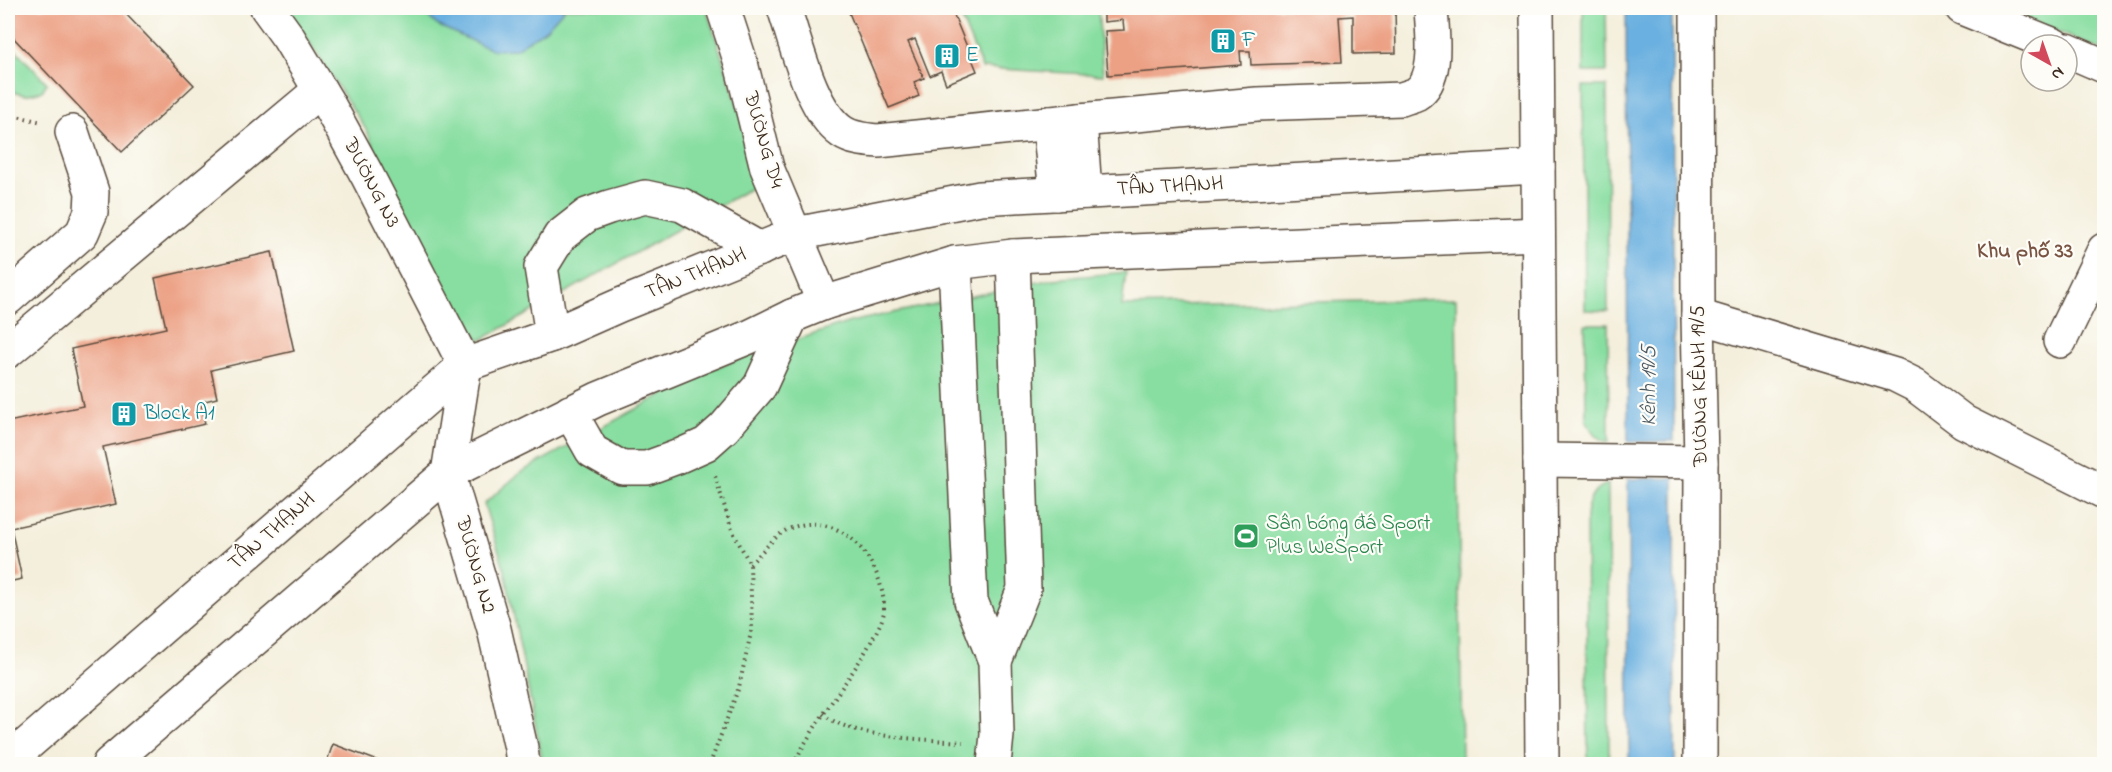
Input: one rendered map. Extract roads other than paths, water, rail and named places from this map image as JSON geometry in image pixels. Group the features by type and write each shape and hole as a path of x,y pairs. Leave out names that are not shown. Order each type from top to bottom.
{"street":[{"name":"ĐƯỜNG N3","path":"267,8 288,37 320,90 465,364"},
{"name":"ĐƯỜNG D4","path":"723,8 741,63 767,168 824,303"},
{"path":"784,8 819,106 830,122 843,133 861,140 878,141 1257,104 1402,99 1416,93 1428,80 1432,65 1431,8"},
{"path":"1537,8 1542,765"},
{"name":"ĐƯỜNG KÊNH 19/5","path":"1697,8 1698,316 1688,461 1700,765"},
{"path":"1962,8 2024,33"},
{"path":"2079,55 2104,66"},
{"path":"8,351 320,90"},
{"path":"1065,121 1070,193"},
{"path":"8,298 82,233 91,212 92,192 72,132"},
{"name":"TÂN THẠNH","path":"8,761 465,364 552,335 796,234 980,198 1538,167"},
{"path":"552,335 541,267 560,236 587,215 645,197 682,205 760,249"},
{"path":"109,765 448,473 570,412 824,303 955,263 1013,256 1538,234"},
{"path":"2060,341 2104,250"},
{"path":"995,755 995,661 1024,589 1013,256"},
{"path":"955,263 970,601 995,661"},
{"path":"570,412 592,451 622,468 647,468 706,444 724,428 760,386 792,316"},
{"path":"1698,316 1895,375 1915,385 1964,422 2104,492"},
{"name":"ĐƯỜNG N2","path":"465,364 448,473 494,629 523,765"},
{"path":"1540,460 1688,461"}],"water":[{"path":"419,8 565,8 546,29 516,49 492,50 437,25"},
{"name":"Kênh 19/5","path":"1626,8 1672,8 1674,441 1628,442"},
{"path":"1674,478 1675,764 1629,764 1628,479"}],"place":[{"name":"F","path":"1223,41"},
{"name":"E","path":"947,56"},
{"name":"Block A1","path":"124,414"},
{"name":"Sân bóng đá Sport Plus WeSport","path":"1246,536"}],"district":[{"name":"Khu phố 33","path":"2025,252"}]}
